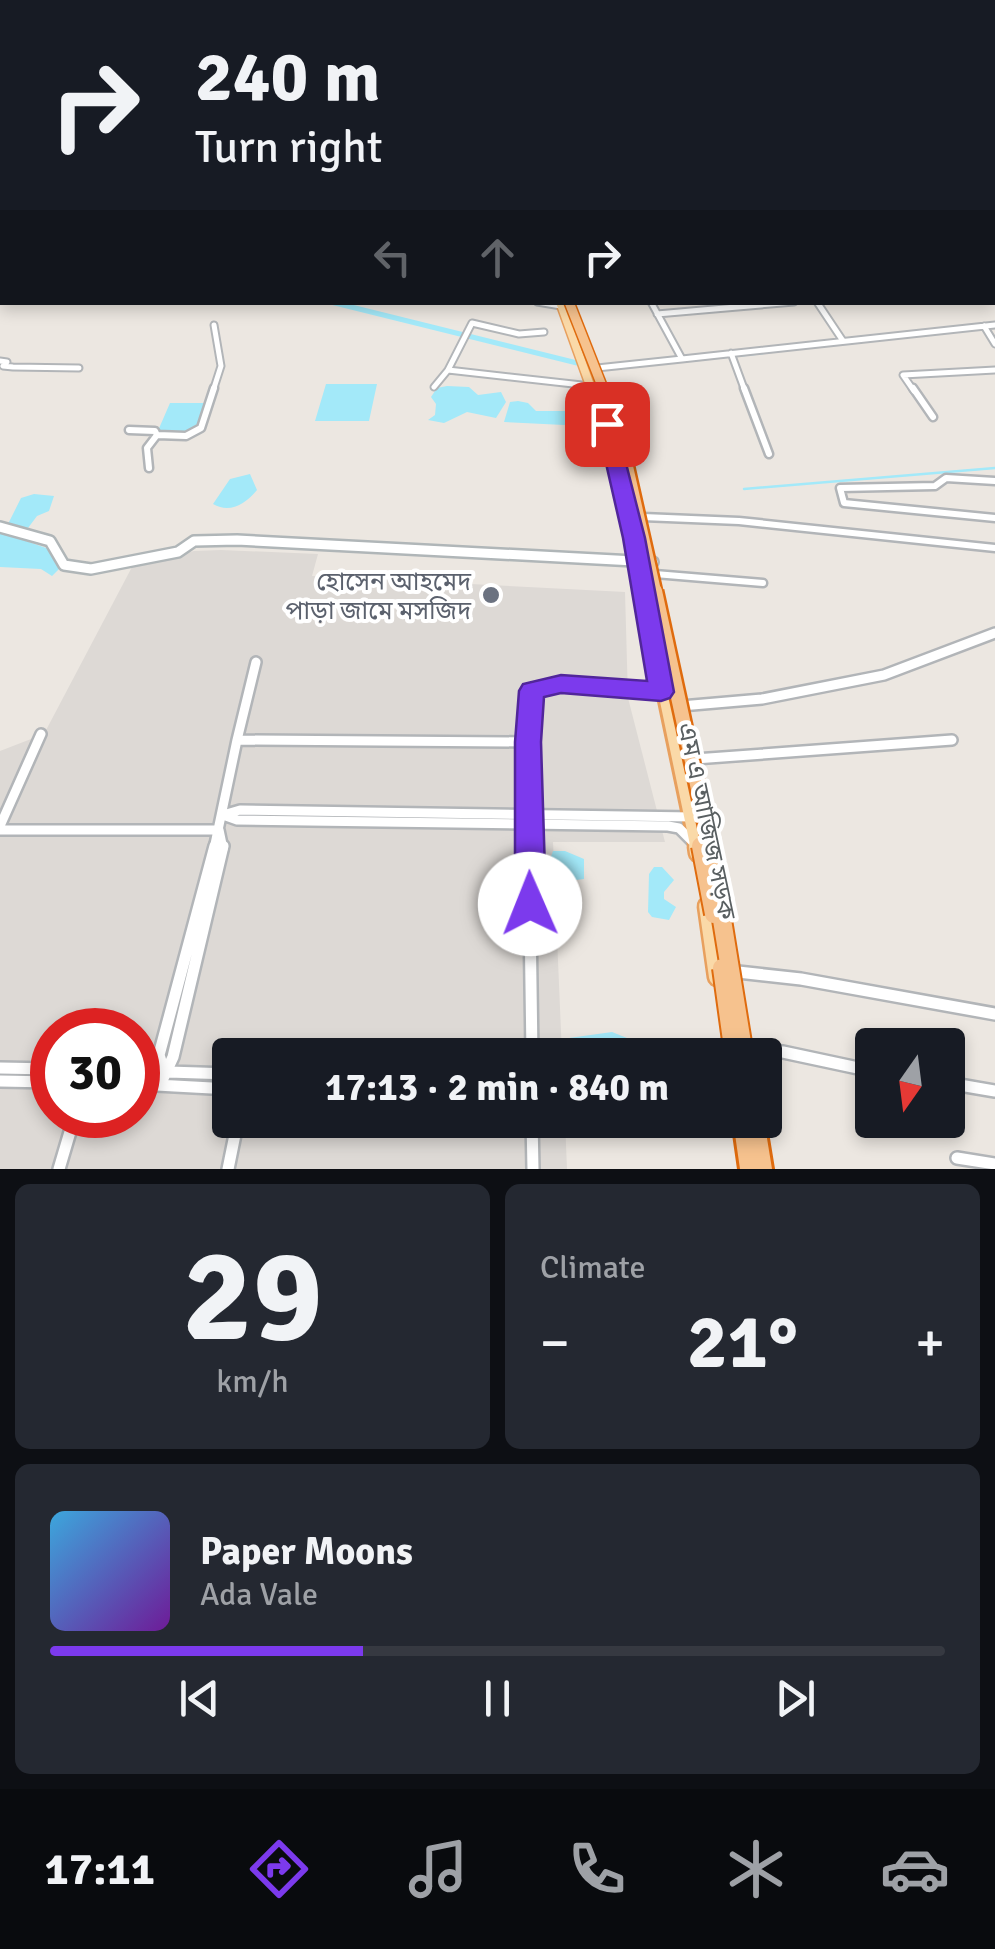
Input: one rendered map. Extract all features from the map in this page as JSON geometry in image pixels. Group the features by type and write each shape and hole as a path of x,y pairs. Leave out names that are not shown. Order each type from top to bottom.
{"highway":[{"path":"566,305 620,432 718,881 746,1038"},
{"path":"566,305 614,433 626,482 709,880 729,1038"},
{"path":"743,1138 747,1169"},
{"path":"761,1138 765,1169"}],"main road":[{"name":"এম এ আজিজ সড়ক","path":"566,305 623,432 643,517 649,566 708,816 747,1038"},
{"path":"566,305 649,566 661,692 696,848 728,1038"}],"street":[{"path":"653,305 682,359"},
{"path":"657,314 743,305"},
{"path":"819,305 843,340"},
{"path":"434,388 448,370 472,323 519,334 544,332"},
{"path":"157,435 186,436 201,428 221,366 214,324"},
{"path":"596,368 995,325"},
{"path":"984,326 995,344"},
{"path":"731,354 769,454"},
{"path":"0,361 7,362 3,366 13,367 78,368"},
{"path":"448,370 591,386"},
{"path":"933,417 903,375 995,370"},
{"path":"128,430 155,430 157,435"},
{"path":"148,468 147,448 157,435"},
{"path":"995,481 946,478 936,486 840,488 844,503 995,518"},
{"path":"643,517 739,522 995,548"},
{"path":"0,527 50,542 64,565 84,570 178,552 194,541 238,540 649,566 762,583"},
{"path":"682,706 762,699 884,676 995,633"},
{"path":"212,1088 160,1085 173,1058 224,844 219,830 222,799 256,662"},
{"path":"532,1038 528,742 532,691 561,684 661,692"},
{"path":"41,734 0,828 219,830"},
{"path":"238,740 528,742"},
{"path":"694,759 952,740"},
{"path":"223,815 237,820 708,816"},
{"path":"529,819 668,826 687,834 696,848"},
{"path":"738,972 801,979 995,1014"},
{"path":"782,1055 783,1052 855,1067"},
{"path":"0,1068 30,1069"},
{"path":"160,1071 212,1073"},
{"path":"0,1081 30,1082"},
{"path":"965,1086 995,1091"},
{"path":"58,1169 68,1138"},
{"path":"228,1169 234,1138"},
{"path":"532,1138 533,1169"},
{"path":"958,1158 995,1164"}],"shaded area":[{"path":"194,551 318,554 312,576 625,592 628,698 665,842 553,842 561,1038 212,1038 212,1138 566,1138 567,1169 0,1169 0,751 44,734 132,567"}],"water":[{"path":"326,384 377,384 369,421 315,421"},
{"path":"469,387 478,395 501,392 506,402 496,418 467,412 444,423 428,420 435,415 436,404 431,397 437,388"},
{"path":"510,402 528,403 536,411 577,411 583,413 583,421 564,425 504,422"},
{"path":"170,403 205,403 202,418 192,434 157,433"},
{"path":"250,474 257,490 247,500 231,508 213,504 230,479"},
{"path":"34,494 54,496 49,511 37,516 28,528 8,524 21,498"},
{"path":"0,532 49,549 59,569 52,576 41,569 0,567"},
{"path":"553,851 584,859 584,879 567,881 547,868"},
{"path":"654,867 662,867 674,880 664,892 664,899 676,907 669,920 652,917 648,912 649,874"},
{"path":"612,1032 627,1038 569,1038"}],"waterway":[{"path":"343,305 577,363"},
{"path":"619,368 763,353"},
{"path":"744,489 995,468"}],"place":[{"name":"হোসেন আহমেদ পাড়া জামে মসজিদ","path":"491,595"}],"route":[{"path":"530,904 528,742 532,691 561,684 661,692 634,538 607,424"}]}
